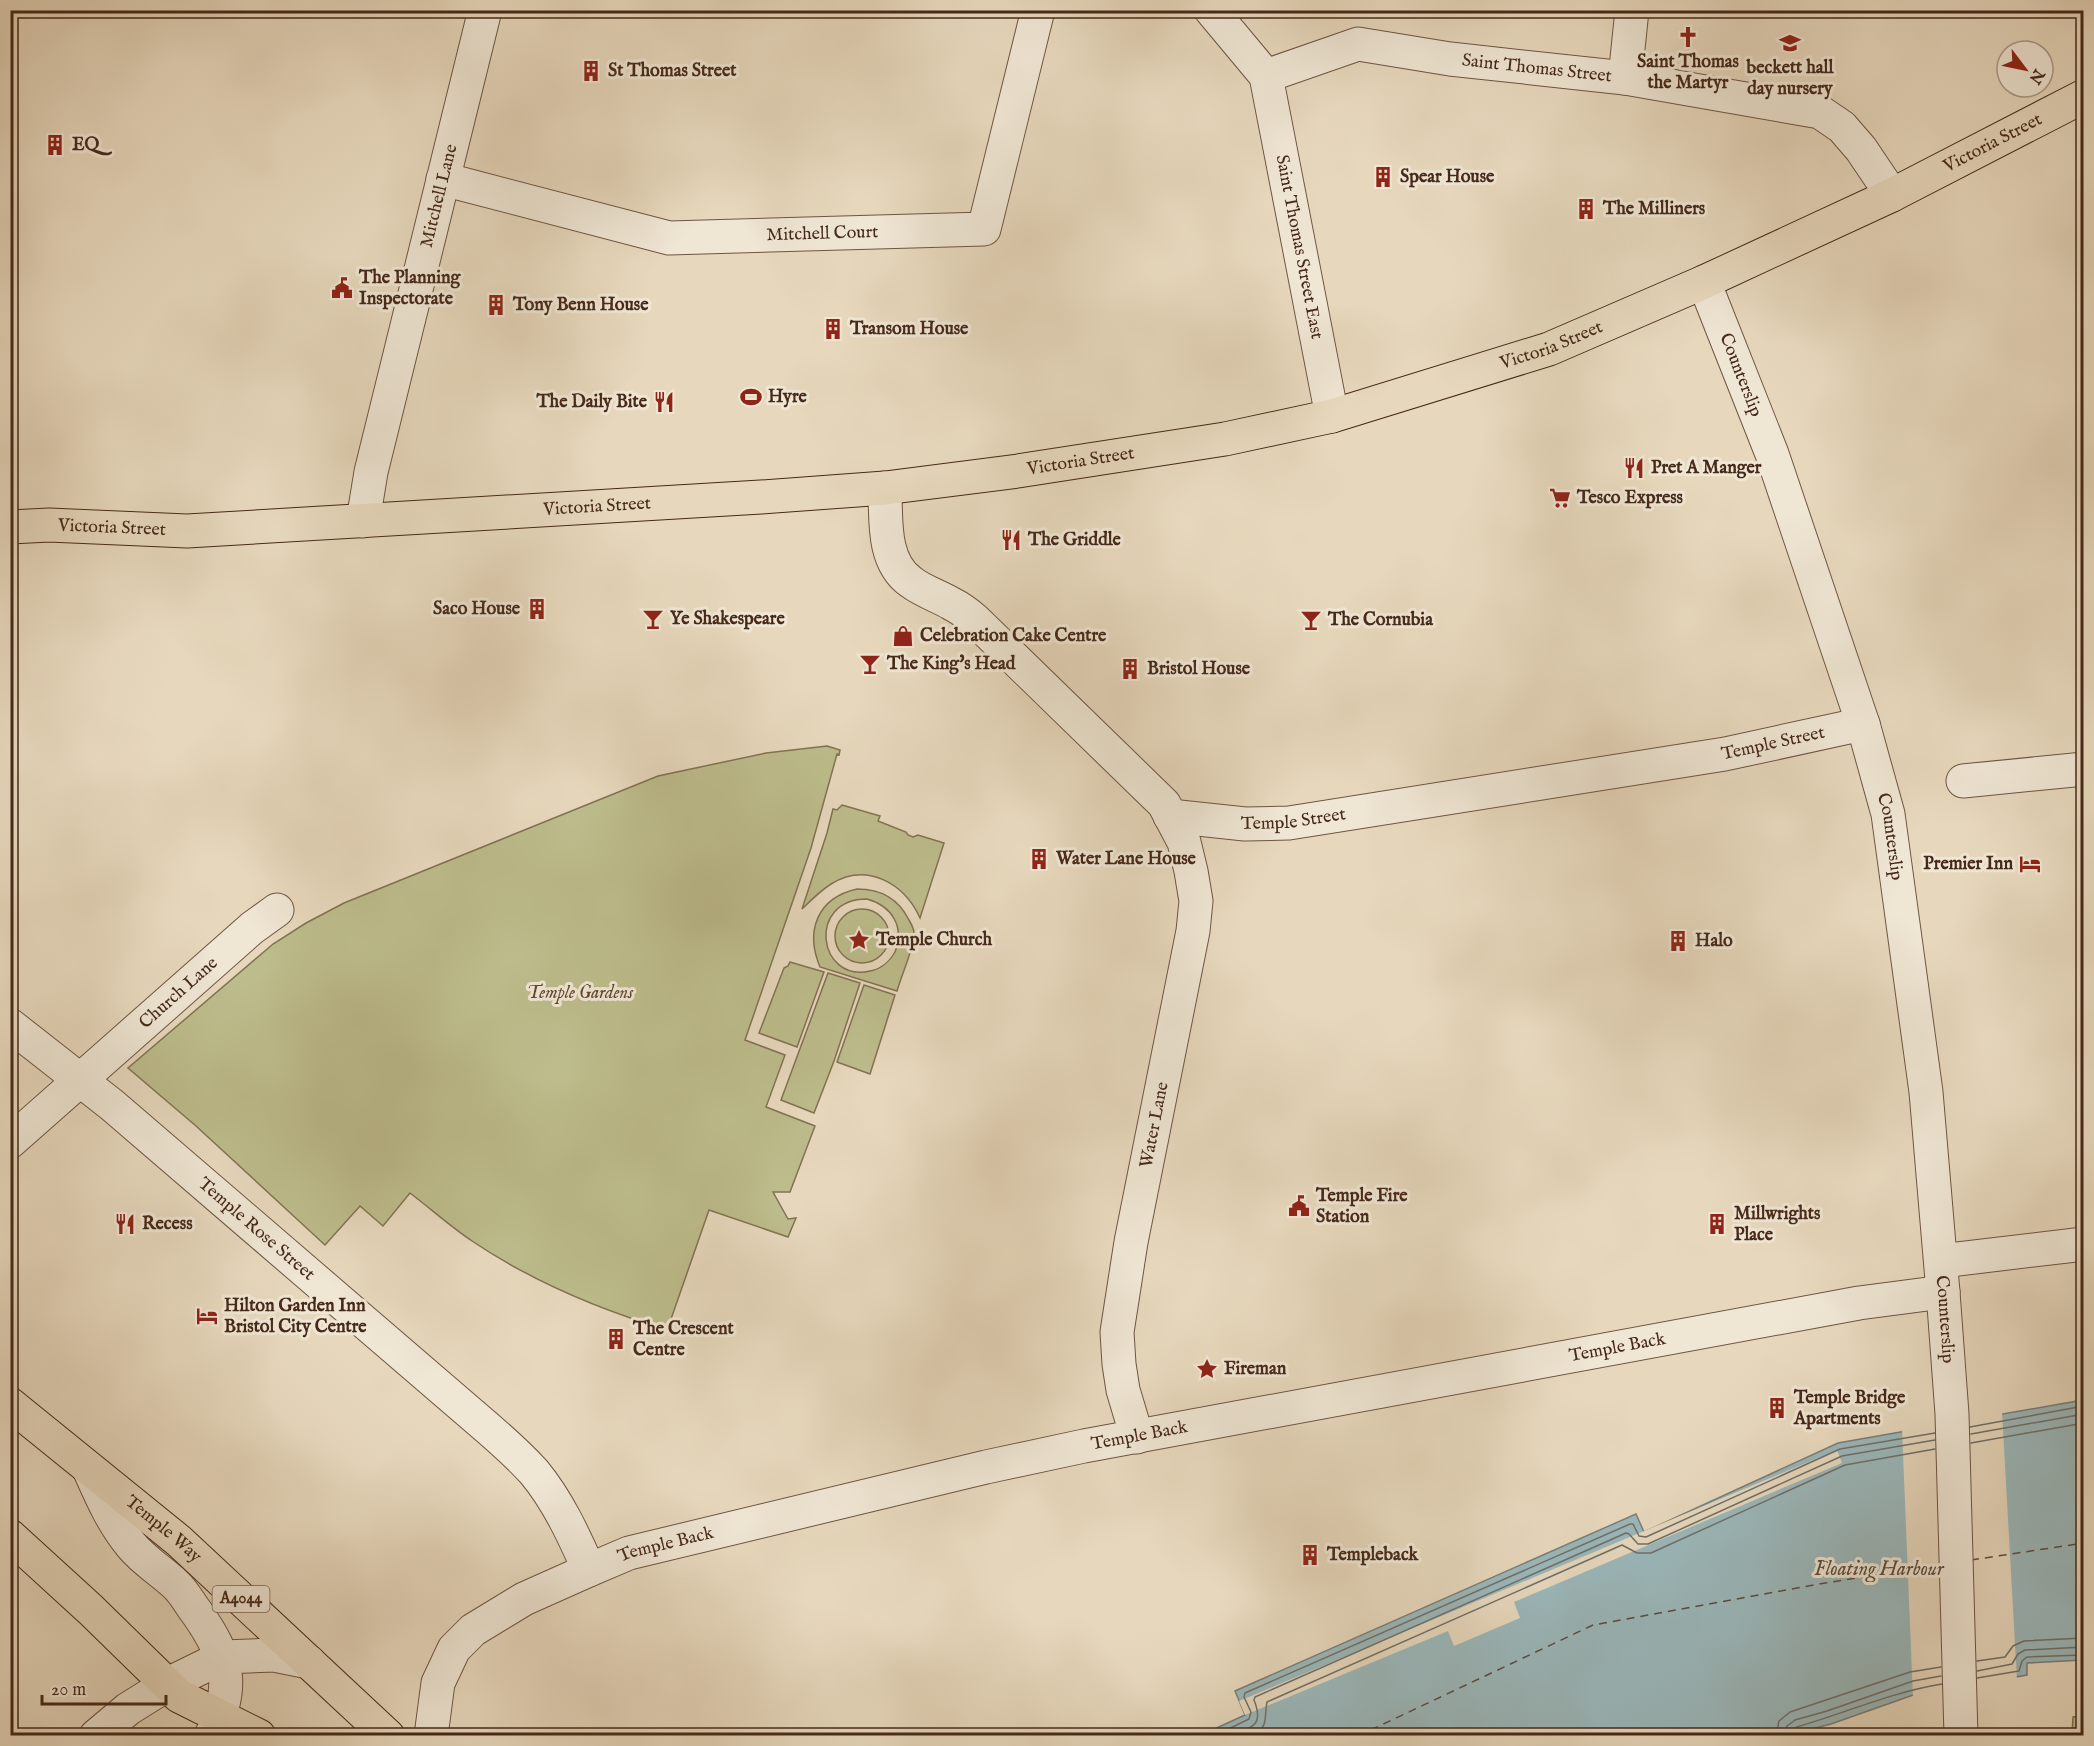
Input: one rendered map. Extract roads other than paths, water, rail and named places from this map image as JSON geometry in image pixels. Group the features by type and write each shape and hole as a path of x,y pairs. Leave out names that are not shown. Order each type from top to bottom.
{"main road":[{"name":"Victoria Street","path":"10,527 49,525 187,531 885,488 1018,471 1226,439 1332,416 1549,349 1704,282 1892,195 2084,96"},
{"name":"Temple Way","path":"10,1404 179,1541 387,1736"},
{"path":"10,1536 174,1690 216,1726 259,1736"}],"street":[{"name":"Mitchell Lane","path":"363,521 371,472 484,10"},
{"name":"Mitchell Court","path":"443,179 669,238 984,229 1038,10"},
{"path":"1211,10 1266,76"},
{"path":"1625,78 1632,10"},
{"name":"Saint Thomas Street","path":"1266,76 1358,44 1450,59 1625,78 1820,112 1842,127 1861,149 1892,195"},
{"name":"Saint Thomas Street East","path":"1266,76 1332,416"},
{"name":"Counterslip","path":"1704,282 1772,454 1863,724 1888,814 1926,1092 1942,1277 1952,1419 1962,1736"},
{"path":"885,488 888,541 894,565 917,586 953,604 975,620 1164,804 1170,816"},
{"name":"Temple Street","path":"1170,816 1245,824 1289,823 1725,754 1863,724"},
{"path":"1963,782 2084,769"},
{"name":"Water Lane","path":"1137,1437 1123,1390 1117,1332 1131,1242 1193,931 1196,902 1184,842 1170,816"},
{"name":"Church Lane","path":"10,1142 252,928 277,910"},
{"name":"Temple Rose Street","path":"10,1024 81,1079 449,1394 523,1461 549,1494 576,1540 589,1570"},
{"name":"Temple Back","path":"431,1736 438,1683 454,1649 473,1630 524,1599 629,1553 1023,1458 1859,1303 1942,1277 2084,1244"},
{"path":"89,1469 114,1522 133,1547 177,1586 207,1628 223,1657 227,1693 216,1726"},
{"path":"96,1736 128,1709 174,1690 223,1657 274,1655 309,1662"}],"water":[{"name":"Floating Harbour","path":"2083,1400 2083,1660 2027,1663 2027,1675 1916,1694 1831,1724 1788,1735 1199,1736 1245,1715 1235,1691 1636,1514 1644,1532 1838,1443"}],"place":[{"name":"Saint Thomas the Martyr","path":"1688,37"},
{"name":"beckett hall day nursery","path":"1790,43"},
{"name":"St Thomas Street","path":"591,71"},
{"name":"EQ","path":"55,145"},
{"name":"Spear House","path":"1383,177"},
{"name":"The Milliners","path":"1586,209"},
{"name":"The Planning Inspectorate","path":"342,288"},
{"name":"Tony Benn House","path":"496,305"},
{"name":"Transom House","path":"833,329"},
{"name":"Hyre","path":"751,397"},
{"name":"The Daily Bite","path":"664,402"},
{"name":"Pret A Manger","path":"1634,468"},
{"name":"Tesco Express","path":"1560,498"},
{"name":"The Griddle","path":"1011,540"},
{"name":"Saco House","path":"537,609"},
{"name":"Ye Shakespeare","path":"653,619"},
{"name":"The Cornubia","path":"1311,620"},
{"name":"Celebration Cake Centre","path":"903,636"},
{"name":"The King's Head","path":"870,664"},
{"name":"Bristol House","path":"1130,669"},
{"name":"Water Lane House","path":"1039,859"},
{"name":"Premier Inn","path":"2030,864"},
{"name":"Temple Church","path":"859,940"},
{"name":"Halo","path":"1678,941"},
{"name":"Temple Fire Station","path":"1299,1206"},
{"name":"Recess","path":"125,1224"},
{"name":"Millwrights Place","path":"1717,1224"},
{"name":"Hilton Garden Inn Bristol City Centre","path":"207,1316"},
{"name":"The Crescent Centre","path":"616,1339"},
{"name":"Fireman","path":"1207,1369"},
{"name":"Temple Bridge Apartments","path":"1777,1408"},
{"name":"Templeback","path":"1310,1555"}],"park label":[{"name":"Temple Gardens","path":"580,993"}]}
